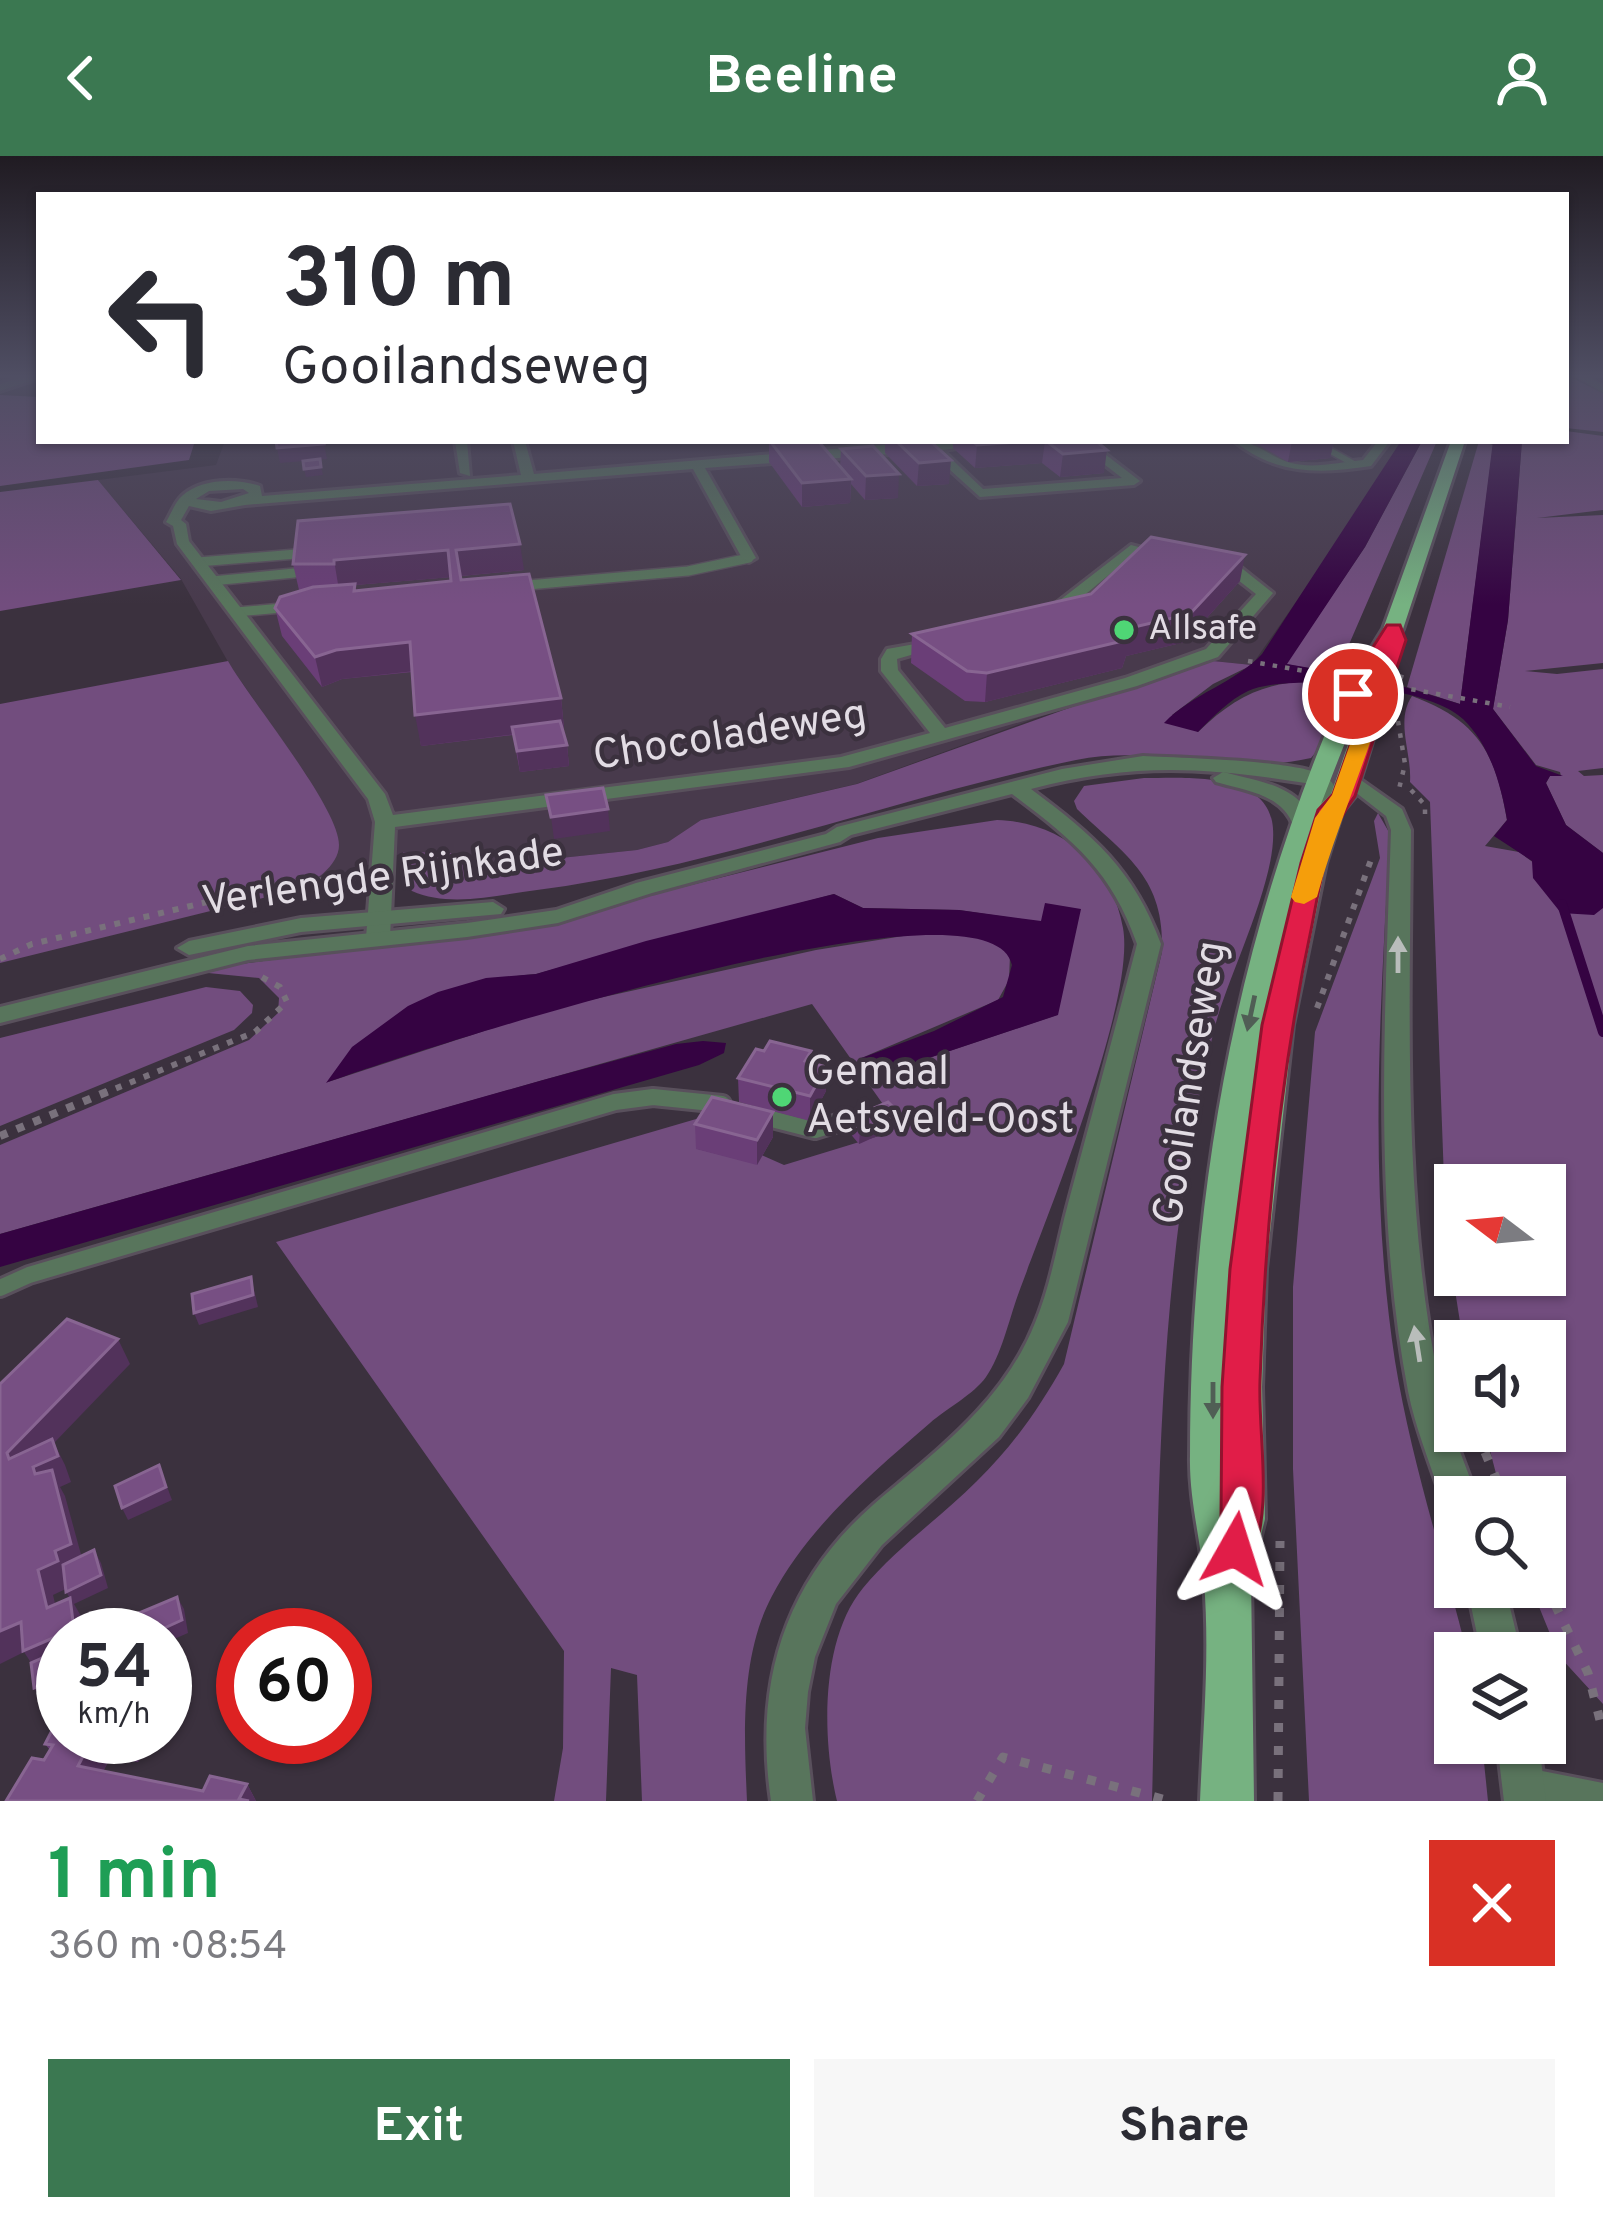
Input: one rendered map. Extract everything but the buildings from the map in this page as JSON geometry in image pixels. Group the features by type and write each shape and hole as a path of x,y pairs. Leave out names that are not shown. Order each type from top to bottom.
{"main road":[{"name":"Gooilandseweg","path":"1227,1801 1228,1579 1242,1519 1240,1387 1264,1106 1324,797 1386,670 1396,640 1393,629 1454,452"}],"street":[{"path":"463,452 466,473"},
{"path":"522,452 527,473"},
{"path":"758,452 244,493 227,505 179,524 173,522 186,499 206,488 244,493 839,452"},
{"path":"937,452 980,493 1134,481 1095,452"},
{"path":"1258,452 1285,468 1354,464 1373,460 1378,452"},
{"path":"696,464 749,558"},
{"path":"186,499 198,506 227,505"},
{"path":"179,524 182,541 378,798 385,822 379,929"},
{"name":"Chocoladeweg","path":"385,822 842,763 1131,682 1212,653 1264,592 1234,569 1131,549 1060,612 1039,617"},
{"name":"Chocoladeweg","path":"941,736 890,671 889,659 893,652 956,638"},
{"name":"Verlengde Rijnkade","path":"0,1013 238,953 379,929 539,917 617,900 644,888 832,838 892,832 1111,764 1237,766 1324,797"},
{"name":"Verlengde Rijnkade","path":"1023,793 1112,776 1212,776 1281,795 1300,814 1324,797"},
{"path":"792,1801 782,1752 790,1659 821,1592 866,1536 963,1452 1003,1409 1029,1369 1052,1322 1149,944 1136,901 1112,863 1023,793"},
{"path":"1324,797 1391,793 1401,830 1398,1085 1402,1219 1425,1394 1452,1476"},
{"path":"1521,1764 1526,1795 1594,1801"}],"lane":[{"path":"1332,452 1354,464"},
{"path":"198,562 296,554"},
{"path":"508,587 688,571 749,558"},
{"path":"212,581 295,573"},
{"path":"236,612 314,605"},
{"path":"0,1288 29,1275 615,1102 692,1098 807,1131 830,1130 847,1120"}],"path":[{"path":"1315,1015 1375,848 1367,813 1391,793 1403,745 1374,698 1386,670"},
{"path":"0,959 32,944 286,883 382,877"},
{"path":"0,1136 225,1045 275,1017 286,1002 280,987 260,976 237,973"},
{"path":"1278,1801 1280,1520"},
{"path":"1557,1608 1588,1673 1603,1732"},
{"path":"977,1801 1003,1757 1170,1801"}],"shaded area":[{"path":"0,452 192,452 189,460 0,486"},
{"path":"221,452 1395,452 1356,516 1252,665 1203,660 1171,669 856,784 701,820 668,842 637,850 474,867 406,852 306,886 319,877 339,845 307,776 231,667 181,579 98,480 216,465"},
{"path":"1394,452 1416,452 1365,547 1287,664 1385,681 1460,704 1492,452 1521,452 1508,620 1493,709 1536,766 1563,776 1550,776 1546,783 1566,825 1603,853 1603,908 1594,915 1561,913 1533,878 1532,861 1494,836 1507,820 1493,766 1472,729 1446,708 1359,685 1295,683 1248,691 1198,732 1164,723 1262,654"},
{"path":"1416,452 1432,452 1344,656 1348,666 1344,675 1286,664 1365,547"},
{"path":"1476,452 1492,452 1460,704 1407,687"},
{"path":"1521,452 1603,452 1603,510 1537,518 1603,515 1603,663 1525,671 1557,674 1603,669 1603,768 1578,771 1584,776 1603,775 1603,853 1566,825 1546,783 1550,776 1561,776 1560,772 1536,765 1493,709 1508,620"},
{"path":"98,480 181,580 0,611 0,492"},
{"path":"1203,660 1252,665 1213,684 1172,715 1198,732 1230,705 1263,689 1299,682 1341,684 1321,746 1311,758 1282,763 1135,755 1076,760 674,865 490,897 427,896 412,891 402,877 403,852 451,853 456,863 475,867 637,850 668,842 701,820 857,784"},
{"path":"228,661 325,806 339,845 330,867 295,890 0,963 0,704"},
{"path":"1412,696 1453,716 1480,742 1496,775 1507,820 1485,846 1519,852 1597,909 1603,908 1603,1704 1566,1664 1566,1632 1549,1632 1540,1608 1566,1608 1566,1476 1497,1476 1490,1452 1566,1452 1566,1320 1460,1320 1456,1296 1566,1296 1566,1164 1443,1164 1430,802 1410,782 1405,716"},
{"path":"1144,778 1199,778 1237,785 1265,805 1273,842 1261,895 1214,1030 1179,1221 1162,1414 1152,1801 837,1801 829,1749 828,1691 849,1610 876,1574 1002,1454 1064,1364 1162,952 1157,905 1149,886 1074,801 1084,786"},
{"path":"1378,813 1390,834 1379,1098 1387,1295 1410,1435 1434,1527 1434,1608 1455,1608 1462,1632 1434,1632 1434,1764 1484,1764 1488,1801 1309,1801 1293,1469 1293,1287 1315,1032 1380,858 1374,821"},
{"path":"997,820 1020,823 1080,850 1108,884 1123,928 1123,961 1103,1055 1068,1162 986,1377 843,1502 804,1547 772,1596 749,1670 747,1801 642,1801 637,1675 611,1668 606,1801 554,1801 563,1748 564,1651 276,1242 703,1117 698,1149 753,1163 759,1154 784,1165 892,1132 897,1124 812,1004 0,1234 0,1145 249,1040 278,1013 279,998 259,978 188,971 524,927 878,838","holes":["834,894 863,908 959,910 1041,922 1057,1015 875,1076 859,1059 998,1000 1009,980 1010,955 994,941 928,932 816,950 554,1008 328,1082 348,1057 393,1018 446,993 536,974"]},
{"path":"834,894 863,908 959,910 1041,921 1045,903 1081,909 1058,1015 875,1076 858,1070 859,1059 934,1031 1003,997 1012,965 979,939 906,936 806,949 690,975 463,1038 326,1083 352,1047 408,1006 438,992 486,978 536,974"},
{"path":"206,987 240,991 253,1005 252,1013 234,1030 0,1126 0,1038"},
{"path":"703,1041 726,1043 724,1053 699,1065 0,1267 0,1234 543,1080"}],"waterway":[{"path":"1562,904 1603,1032"}],"slow traffic":[{"path":"1304,897 1327,818 1343,796 1372,706"}],"place":[{"name":"Allsafe","path":"1124,630"},
{"name":"Gemaal Aetsveld-Oost","path":"782,1097"}],"route":[{"path":"1235,1549 1242,1519 1240,1387 1247,1269 1276,1025 1313,863 1330,810 1343,796 1396,640 1393,629 1353,694"}]}
